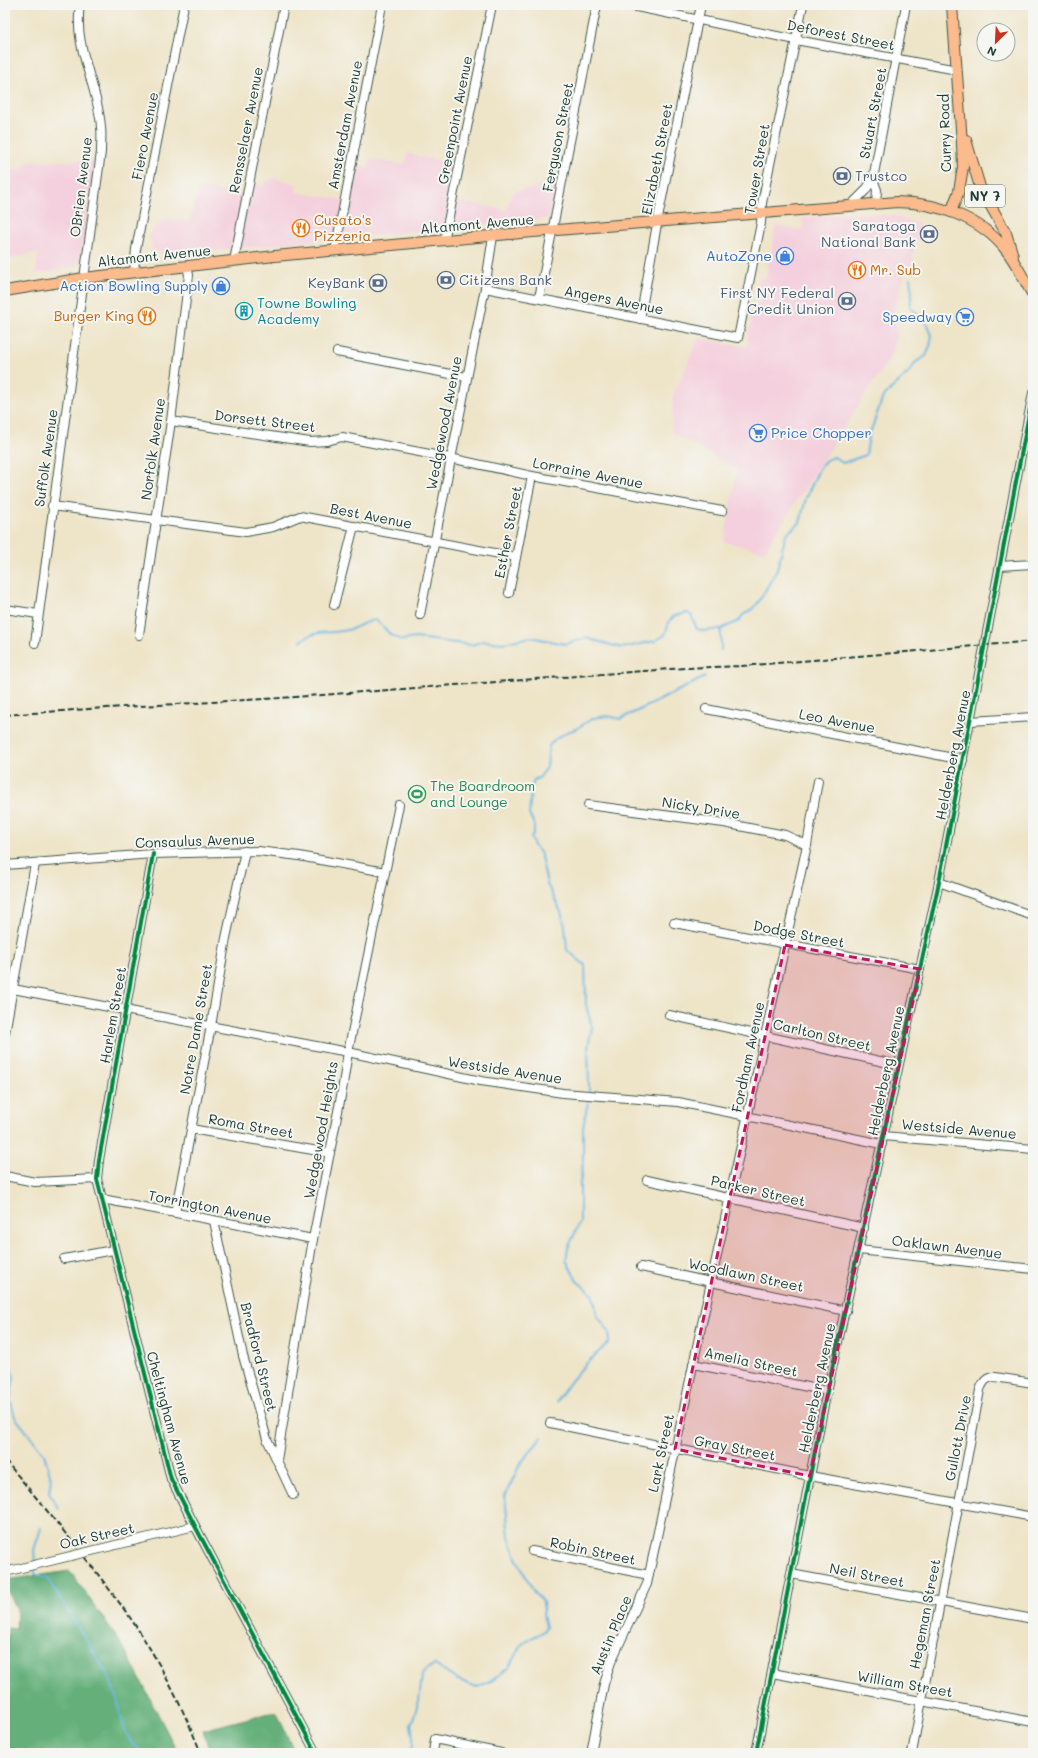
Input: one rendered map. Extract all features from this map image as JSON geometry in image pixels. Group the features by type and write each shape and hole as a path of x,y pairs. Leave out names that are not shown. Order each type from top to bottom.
{"main road":[{"name":"Curry Road","path":"952,5 963,168 959,191 952,212"},
{"name":"NY 7","path":"961,124 980,187 1006,233 1016,265"},
{"name":"Altamont Avenue","path":"5,291 84,278 234,261 658,222 876,204 908,203 934,206 952,212"},
{"name":"NY 7","path":"952,212 969,219 993,237 1006,250 1033,295"}],"street":[{"name":"OBrien Avenue","path":"80,5 80,44 101,127 101,152 84,278"},
{"name":"Fiero Avenue","path":"134,272 136,249 184,5"},
{"name":"Rensselaer Avenue","path":"234,261 284,5"},
{"name":"Amsterdam Avenue","path":"335,251 382,5"},
{"name":"Greenpoint Avenue","path":"444,241 492,5"},
{"name":"Ferguson Street","path":"539,298 597,5"},
{"name":"Deforest Street","path":"627,5 796,40 957,70"},
{"name":"Elizabeth Street","path":"640,319 701,5"},
{"name":"Tower Street","path":"738,338 762,214 762,203 803,5"},
{"name":"Stuart Street","path":"850,206 865,191 873,179 906,5"},
{"name":"Stuart Street","path":"873,179 877,190 876,204"},
{"name":"Wedgewood Avenue","path":"420,615 466,377 485,288 493,236"},
{"name":"Norfolk Avenue","path":"139,635 171,421 189,275 187,266"},
{"name":"Suffolk Avenue","path":"34,643 84,278"},
{"name":"Angers Avenue","path":"485,288 738,338"},
{"path":"337,352 466,377"},
{"name":"Helderberg Avenue","path":"756,1753 823,1410 864,1228 964,760 1033,394"},
{"name":"Dorsett Street","path":"171,421 310,442 327,441 342,437 450,458"},
{"name":"Lorraine Avenue","path":"450,458 532,476 722,511"},
{"name":"Esther Street","path":"509,594 532,476"},
{"name":"Best Avenue","path":"52,506 246,532 273,527 300,516 516,557"},
{"path":"334,605 354,526"},
{"path":"1000,566 1033,564"},
{"path":"5,610 38,614"},
{"name":"Leo Avenue","path":"706,709 964,760"},
{"path":"971,721 1033,717"},
{"name":"Fordham Avenue","path":"699,1337 807,845 818,781"},
{"name":"Wedgewood Heights","path":"277,1460 313,1239 348,1052 399,805"},
{"name":"Nicky Drive","path":"588,805 724,823 785,835 807,845"},
{"name":"Consaulus Avenue","path":"5,865 153,854 245,851 292,855 385,872"},
{"name":"Notre Dame Street","path":"175,1213 211,1026 226,938 245,851"},
{"name":"Harlem Street","path":"98,1179 99,1160 153,854"},
{"path":"5,1033 34,864"},
{"path":"939,882 1033,916"},
{"name":"Dodge Street","path":"674,923 785,945 920,969"},
{"name":"Westside Avenue","path":"13,989 348,1052 481,1082 584,1095 678,1102 882,1140 1033,1149"},
{"name":"Carlton Street","path":"669,1015 898,1065"},
{"name":"Roma Street","path":"191,1128 330,1153"},
{"path":"5,1176 35,1182 98,1179"},
{"name":"Cheltingham Avenue","path":"98,1179 114,1250 172,1479 194,1526 316,1753"},
{"name":"Parker Street","path":"647,1180 864,1228"},
{"name":"Torrington Avenue","path":"102,1199 313,1239"},
{"name":"Bradford Street","path":"214,1221 243,1356 267,1439 293,1495"},
{"path":"64,1259 114,1250"},
{"name":"Oaklawn Avenue","path":"859,1250 1033,1269"},
{"name":"Woodlawn Street","path":"641,1267 846,1310"},
{"name":"Lark Street","path":"649,1575 699,1337"},
{"name":"Amelia Street","path":"693,1364 828,1391"},
{"name":"Gullott Drive","path":"959,1503 980,1390 984,1382 988,1377 995,1377 1033,1383"},
{"name":"Gray Street","path":"550,1423 810,1476 1033,1517"},
{"name":"Hegeman Street","path":"912,1753 959,1503"},
{"name":"Oak Street","path":"5,1572 194,1526"},
{"name":"Robin Street","path":"532,1551 649,1575"},
{"name":"Neil Street","path":"791,1574 1033,1619"},
{"name":"Austin Place","path":"591,1753 604,1684 611,1662 647,1584 649,1575"},
{"name":"William Street","path":"772,1673 1033,1722"},
{"path":"432,1753 435,1739 501,1753"}],"highlighted area":[{"path":"785,945 920,969 810,1476 675,1449"}],"shaded area":[{"path":"408,153 454,165 447,199 506,210 513,192 540,186 557,187 551,218 167,255 153,249 151,244 149,237 160,221 191,220 198,188 249,195 252,183 264,186 267,181 274,178 297,184 296,192 350,201 358,164 368,167 370,159 404,165"},
{"path":"96,160 79,265 36,274 38,252 5,260 5,171 24,168 29,162"},
{"path":"844,214 891,215 920,224 912,262 908,273 905,274 894,309 897,333 893,352 764,551 724,542 737,470 672,432 673,396 699,338 745,347 748,343 747,332 752,323 749,320 767,289 757,287 760,277 766,278 776,226 802,230 803,218"}],"green space":[{"path":"70,1571 124,1648 178,1753 5,1753 7,1738 5,1738 5,1722 7,1722 8,1628 16,1629 17,1609 5,1586 5,1580"},
{"path":"276,1711 295,1753 210,1753 203,1730"}],"waterway":[{"path":"721,650 721,629 739,621 743,615 758,603 777,570 786,534 800,523 806,498 819,469 826,460 834,457 843,463 866,455 869,436 883,397 910,371 916,362 926,356 932,335 924,319 910,307 912,293 910,278"},
{"path":"301,641 312,634 347,630 376,620 391,635 402,640 416,638 472,645 483,641 503,643 530,637 565,644 586,638 622,648 655,641 665,635 669,622 674,616 687,613 691,615 697,629 704,631 721,629"},
{"path":"589,1092 588,1047 592,1027 586,1005 585,965 567,950 565,926 561,912 547,884 540,852 534,846 531,838 534,832 534,822 529,815 531,789 534,780 540,777 547,767 549,746 554,740 567,732 576,729 593,718 608,716 620,719 705,677"},
{"path":"557,1402 580,1370 609,1343 609,1332 597,1315 593,1295 577,1281 566,1260 568,1248 580,1222 583,1127 589,1097"},
{"path":"5,1353 14,1377 10,1399 15,1417 44,1454 51,1478 49,1493 59,1509"},
{"path":"410,1753 413,1746 411,1725 419,1701 422,1675 428,1668 435,1665 456,1679 477,1687 493,1680 509,1667 521,1645 533,1636 544,1631 546,1627 543,1615 543,1603 534,1592 517,1560 509,1537 505,1496 520,1464 542,1437"},
{"path":"35,1563 34,1550 41,1528"},
{"path":"35,1568 35,1574 48,1579 109,1677 117,1699 124,1729 133,1745 144,1753"}],"railway":[{"path":"5,715 281,698 684,668 742,666 1033,641"},
{"path":"5,1460 85,1558 131,1619 169,1684 201,1753"}],"cycle path":[{"path":"756,1753 823,1410 939,882 1033,393"},
{"path":"153,854 99,1160 97,1179 171,1479 316,1753"}],"place":[{"name":"Trustco","path":"842,176"},
{"name":"Cusato's Pizzeria","path":"301,228"},
{"name":"Saratoga National Bank","path":"929,234"},
{"name":"AutoZone","path":"785,256"},
{"name":"Mr. Sub","path":"857,270"},
{"name":"Citizens Bank","path":"446,280"},
{"name":"KeyBank","path":"378,283"},
{"name":"Action Bowling Supply","path":"221,286"},
{"name":"First NY Federal Credit Union","path":"847,301"},
{"name":"Towne Bowling Academy","path":"244,311"},
{"name":"Burger King","path":"147,316"},
{"name":"Speedway","path":"965,317"},
{"name":"Price Chopper","path":"758,433"},
{"name":"The Boardroom and Lounge","path":"417,794"}]}
